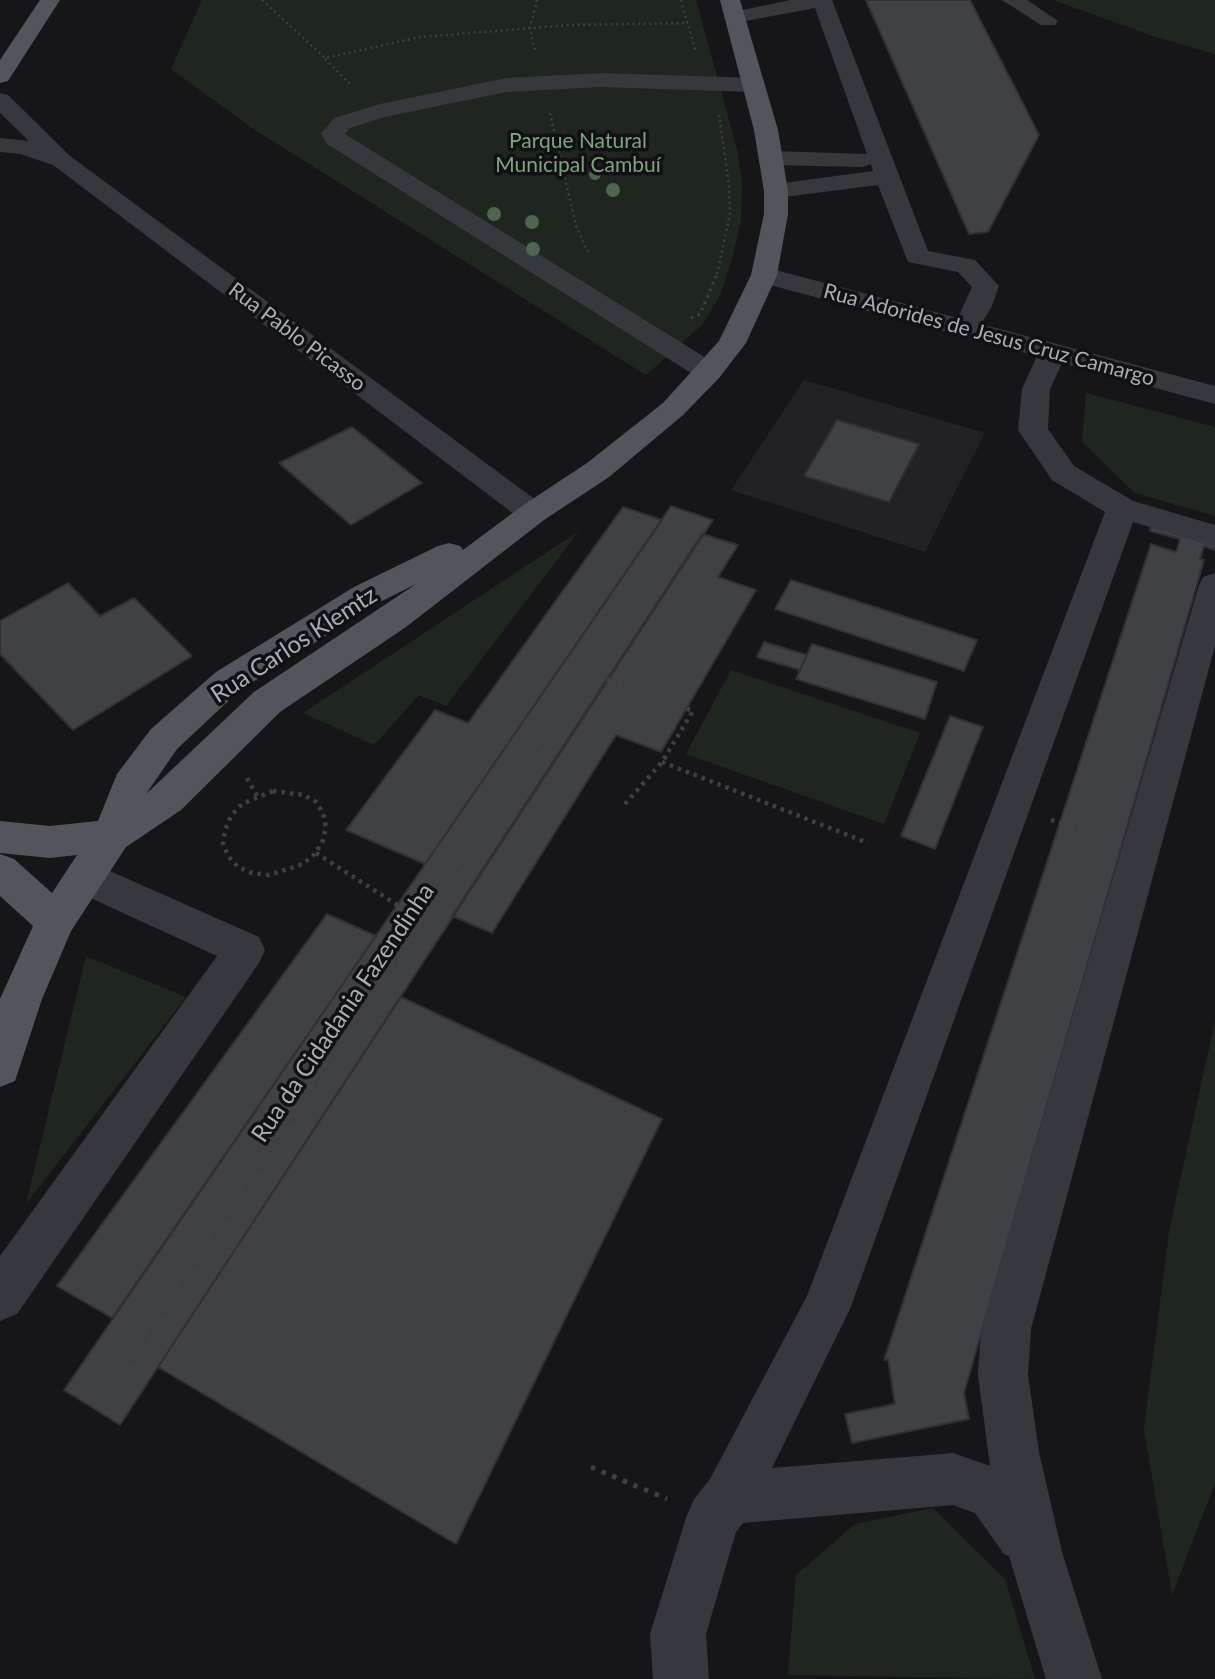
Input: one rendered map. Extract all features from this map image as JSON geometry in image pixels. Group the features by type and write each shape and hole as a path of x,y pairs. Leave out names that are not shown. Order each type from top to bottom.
{"main road":[{"path":"0,76 50,0"},
{"name":"Rua Carlos Klemtz","path":"0,1067 21,999 55,921 112,836 168,799 267,702 394,618 533,513 638,439 673,409 709,372 732,343 764,275 776,214 776,191 772,158 732,9"},
{"path":"0,837 50,842 112,836"},
{"path":"0,871 55,921"}],"street":[{"path":"732,9 821,0 917,257 966,266 986,286 978,308 964,329"},
{"path":"1012,0 1048,21"},
{"path":"709,372 335,139 333,134 342,123 380,111 466,92 542,82 705,82 754,85"},
{"name":"Rua Pablo Picasso","path":"0,100 62,161 533,513"},
{"name":"Rua Pablo Picasso","path":"0,145 24,147 62,161"},
{"path":"772,158 885,169"},
{"path":"776,191 885,169"},
{"name":"Rua Adorides de Jesus Cruz Camargo","path":"764,275 1215,395"},
{"path":"1053,352 1036,389 1033,430 1063,473 1122,508 1215,536"},
{"path":"681,1679 678,1633 721,1508 826,1309 1122,508"},
{"path":"1074,1679 1035,1552 1011,1439 1003,1375 1006,1329 1215,585"},
{"path":"0,1297 245,950 85,877"},
{"path":"721,1508 953,1479 993,1493 1035,1552"}],"path":[{"path":"262,0 325,58 420,37 595,24 688,23"},
{"path":"537,0 530,28 576,226 582,244 590,254"},
{"path":"649,336 700,314 719,270 730,214 729,185 719,113 703,90 705,82 681,0"},
{"name":"Rua da Cidadania Fazendinha","path":"124,1372 692,522"},
{"path":"591,673 692,711 662,762 625,804"},
{"path":"662,762 868,843"},
{"path":"273,791 297,793 316,802 323,813 326,827 316,853 287,872 269,875 252,873 238,867 228,856 223,843 225,830 236,810 257,796 273,791"},
{"path":"1012,806 1139,852"},
{"path":"316,853 424,922"},
{"path":"591,1467 721,1508"}],"shaded area":[{"path":"804,380 985,433 925,552 731,490"}],"green space":[{"name":"Parque Natural Municipal Cambuí","path":"202,0 696,0 737,149 742,183 741,220 733,255 721,293 703,324 646,375 255,130 171,69"},
{"path":"1053,0 1215,0 1215,54 1153,36"},
{"path":"1086,393 1215,427 1215,516 1135,493 1082,442"},
{"path":"579,531 446,706 419,695 374,745 303,713"},
{"path":"731,670 920,733 884,824 686,754"},
{"path":"86,956 186,997 26,1204"},
{"path":"1215,1021 1215,1483 1172,1595 1144,1429 1169,1231"},
{"path":"933,1508 1005,1579 1035,1679 788,1675 796,1575 855,1524"}],"building":[{"path":"866,0 970,0 1039,135 988,232 969,234"},
{"path":"837,420 919,444 889,502 804,476"},
{"path":"352,427 422,483 351,525 279,463"},
{"path":"671,506 713,520 120,1425 64,1390"},
{"path":"623,507 662,520 425,864 346,830 435,710 468,723"},
{"path":"1151,524 1215,543 1215,550 1204,546 1200,559 1204,560 964,1393 969,1419 852,1443 845,1414 895,1404 888,1359 884,1360 1151,544 1176,552 1180,539 1150,531"},
{"path":"702,534 738,545 718,577 756,590 661,752 616,735 492,933 452,916"},
{"path":"791,580 977,640 964,671 775,609"},
{"path":"68,583 100,616 134,598 192,656 73,730 0,654 0,621"},
{"path":"764,642 807,655 800,670 757,657"},
{"path":"812,644 937,682 925,719 796,679"},
{"path":"950,716 983,727 935,849 901,836"},
{"path":"327,914 376,936 112,1318 57,1286"},
{"path":"401,997 662,1119 456,1544 158,1367"}]}
